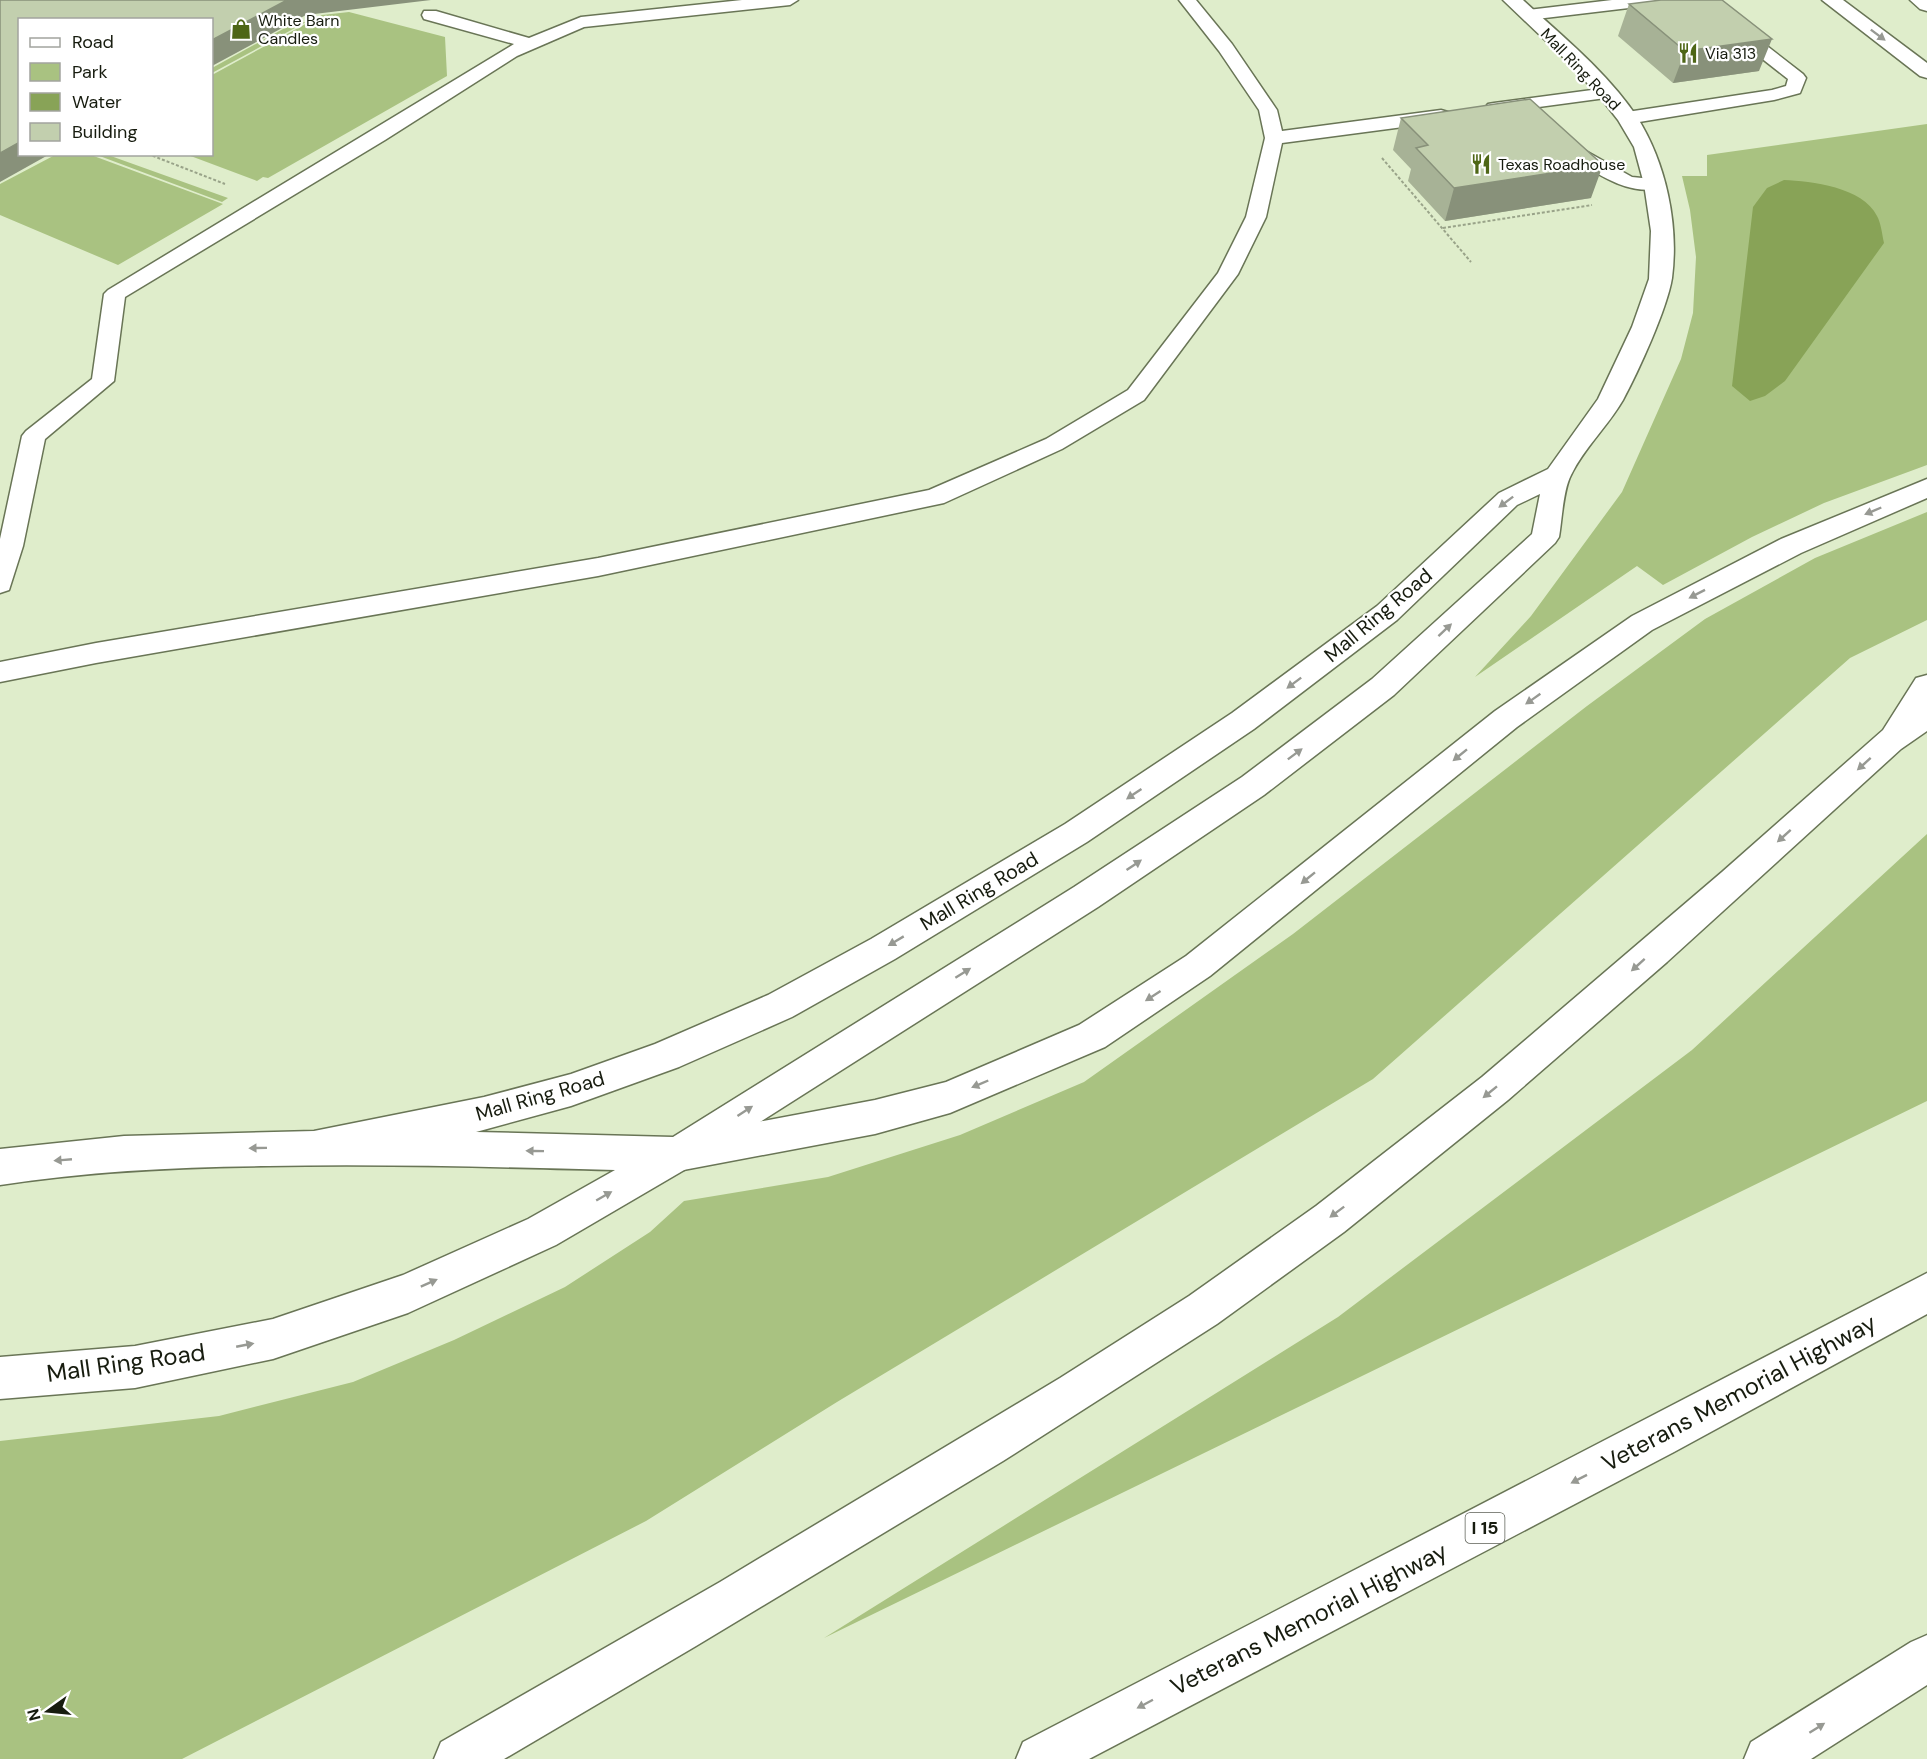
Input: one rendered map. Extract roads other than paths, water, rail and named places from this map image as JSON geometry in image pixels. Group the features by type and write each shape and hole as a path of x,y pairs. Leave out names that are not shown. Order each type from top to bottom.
{"main road":[{"name":"Mall Ring Road","path":"0,1378 135,1366 273,1339 408,1293 542,1232 678,1154 1086,897 1253,786 1383,687 1545,537 1557,475 1610,400 1644,327 1660,279 1662,231 1655,184 1644,147 1628,118 1607,93 1573,56 1512,0"},
{"path":"1831,0 1927,72"},
{"path":"1919,0 1927,5"},
{"name":"Mall Ring Road","path":"316,1147 484,1114 571,1089 666,1056 780,1006 883,949 1076,833 1244,722 1387,613 1508,499 1557,475"},
{"path":"678,1154 875,1117 950,1097 1092,1036 1198,966 1506,719 1642,623 1791,546 1927,488"},
{"path":"1890,741 1927,686"},
{"path":"458,1759 576,1693 1049,1409 1244,1281 1413,1155 1556,1038 1890,741 1927,715"},
{"name":"Mall Ring Road","path":"0,1167 174,1150 316,1147 678,1154"},
{"name":"Veterans Memorial Highway","path":"1040,1759 1659,1437 1927,1293"},
{"path":"1768,1759 1927,1658"}],"lane":[{"path":"0,584 11,546 34,436 103,381 116,294 378,136 501,58 581,22 790,0"},
{"path":"0,672 96,653 598,567 935,497 1053,444 1136,395 1228,274 1256,217 1274,138 1268,110 1226,48 1187,0"},
{"path":"1528,15 1654,0"},
{"path":"1628,118 1774,95 1794,89 1797,78 1783,66 1713,15 1684,0"},
{"path":"430,15 531,44"},
{"path":"1477,111 1607,93"},
{"path":"1274,138 1453,114"},
{"path":"1565,145 1629,182 1655,184"}],"water":[{"path":"1784,180 1822,184 1849,192 1860,198 1877,216 1884,243 1785,381 1765,396 1750,401 1732,386 1753,207 1767,188"}],"place":[{"name":"White Barn Candles","path":"241,29"},
{"name":"Via 313","path":"1688,53"},
{"name":"Texas Roadhouse","path":"1481,164"}]}
